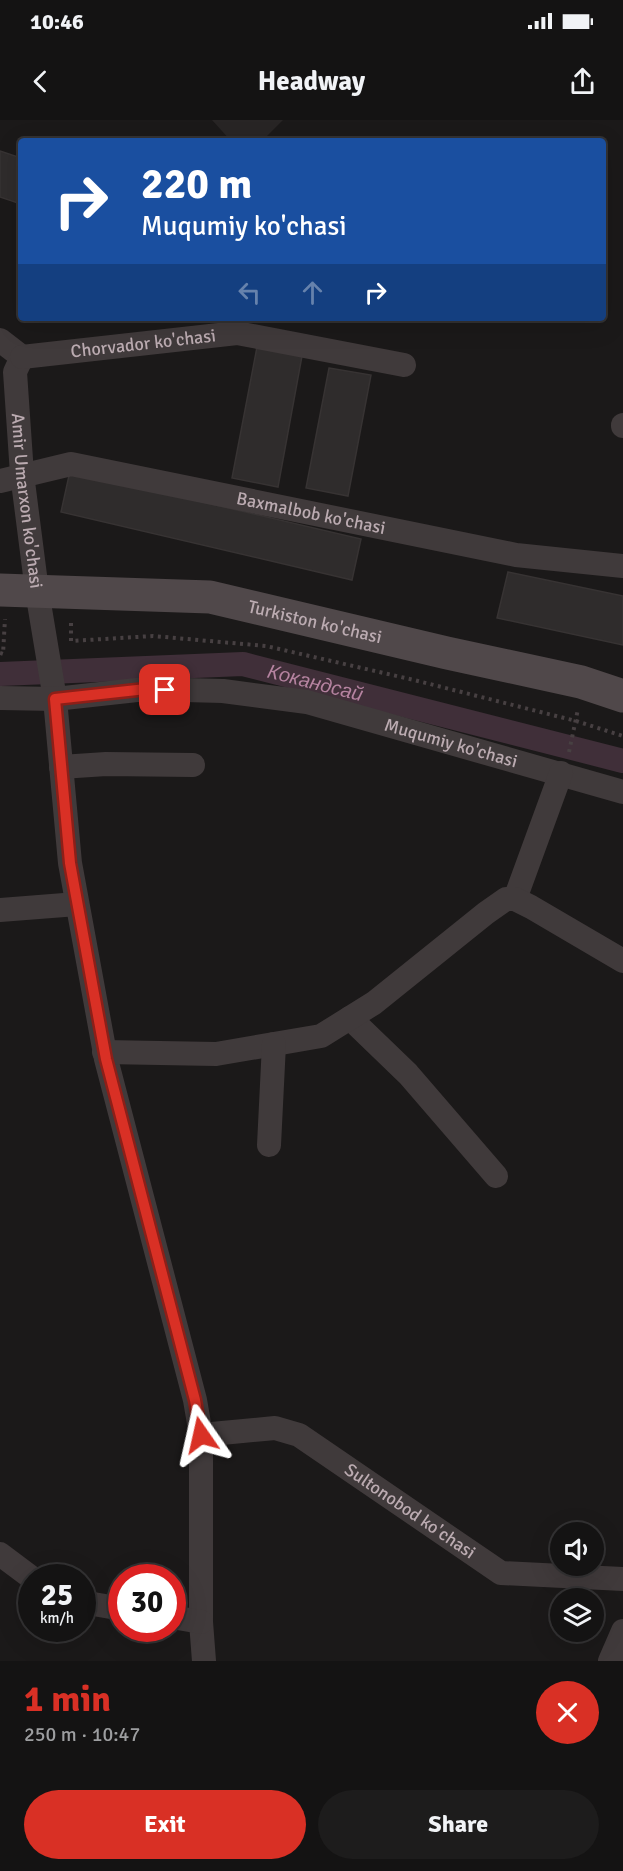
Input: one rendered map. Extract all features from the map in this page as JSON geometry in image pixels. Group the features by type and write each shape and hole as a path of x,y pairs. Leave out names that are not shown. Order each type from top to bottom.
{"main road":[{"name":"Turkiston ko'chasi","path":"3,605 37,591 210,597 581,682 623,696"}],"street":[{"name":"Chorvador ko'chasi","path":"22,357 237,333 255,327 404,365"},
{"path":"0,340 22,357"},
{"name":"Amir Umarxon ko'chasi","path":"22,357 15,372 11,478 37,591 54,691"},
{"name":"Baxmalbob ko'chasi","path":"11,478 71,464 516,555 623,566"},
{"name":"Muqumiy ko'chasi","path":"0,698 54,691 146,689 223,691 307,702 564,768 623,792"},
{"path":"54,691 70,863 104,1052 195,1400 201,1435 201,1622 204,1661"},
{"path":"62,767 106,764 193,765"},
{"path":"515,900 564,768"},
{"path":"104,1052 216,1054 321,1036 374,1003 506,898 515,900 623,961"},
{"path":"0,910 78,904"},
{"path":"350,1018 408,1074 496,1176"},
{"path":"269,1145 273,1044"},
{"name":"Sultonobod ko'chasi","path":"201,1435 275,1428 299,1435 501,1573 623,1579"},
{"path":"0,1554 18,1568"},
{"path":"186,1619 201,1622"},
{"path":"610,1661 623,1631"}],"path":[{"path":"0,653 3,654 3,605"},
{"path":"70,623 71,641 153,636 266,646 414,680 576,721 623,736"},
{"path":"564,768 580,700"}],"shaded area":[{"path":"212,120 283,120 265,138 228,138"}],"building":[{"path":"0,151 18,157 18,203 0,197"},
{"path":"257,347 302,356 278,487 232,478"},
{"path":"329,368 371,375 348,496 306,488"},
{"path":"70,471 361,539 352,580 61,512"},
{"path":"508,572 623,596 623,645 497,618"}],"waterway":[{"name":"Кокандсай","path":"0,674 243,664 623,761"}],"route":[{"path":"165,690 146,689 55,699 70,863 106,1059 195,1400 201,1435"}]}
